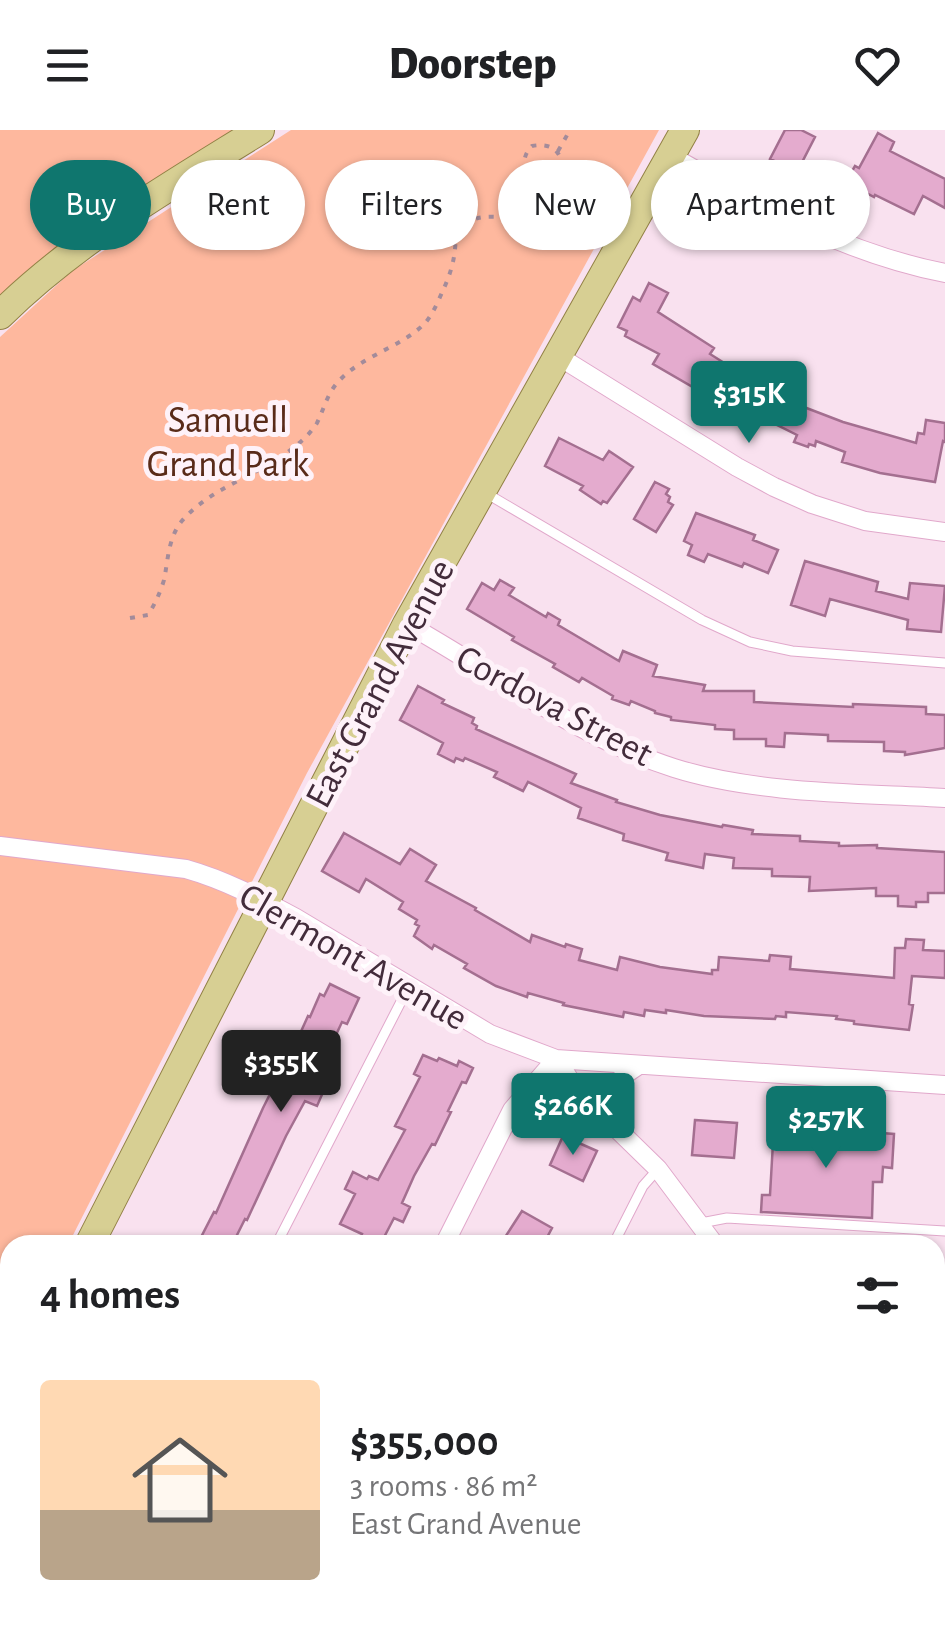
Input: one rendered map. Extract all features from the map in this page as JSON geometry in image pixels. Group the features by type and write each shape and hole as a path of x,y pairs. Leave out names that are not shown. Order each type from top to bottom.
{"main road":[{"path":"0,315 136,206 260,130"},
{"name":"East Grand Avenue","path":"95,1235 407,624 685,130"}],"street":[{"path":"670,156 732,191 860,250 945,273"},
{"path":"558,356 787,493 865,521 945,532"},
{"name":"Cordova Street","path":"407,624 567,721 617,747 676,769 734,782 945,798"},
{"name":"Clermont Avenue","path":"0,846 204,874 266,901 490,1034 556,1059 945,1084"},
{"path":"449,1235 512,1110 556,1059 576,1089 658,1169 709,1235"},
{"path":"606,1115 610,1090 620,1077 640,1065"}],"lane":[{"path":"481,491 702,620 750,642 792,651 945,663"},
{"path":"281,1235 410,986"},
{"path":"619,1235 644,1186 658,1169"},
{"path":"701,1223 727,1218 945,1231"}],"path":[{"path":"558,152 570,130"},
{"path":"478,220 510,216 524,210 530,197 523,163 532,146 548,145 558,152 560,160"},
{"path":"130,618 148,615 156,601 172,540 184,519 210,497 298,444 314,428 330,392 344,376 426,322 453,267 456,250"}],"green space":[{"path":"0,130 235,130 190,160 171,160 171,172 151,186 151,160 30,160 30,250 54,250 0,296"},
{"name":"Samuell Grand Park","path":"291,130 659,130 631,181 631,160 498,160 498,250 593,250 307,773 73,1235 0,1235 0,337 72,271 105,250 151,250 151,220 171,207 171,250 305,250 305,160 244,160"}],"building":[{"path":"785,130 801,130 815,137 803,160 770,159"},
{"path":"878,133 894,142 890,151 945,179 945,208 923,196 914,214 870,195 870,160 863,160"},
{"path":"649,283 668,293 658,312 714,348 710,354 750,382 796,404 916,443 918,433 924,434 926,420 945,423 945,442 935,482 842,462 845,452 816,441 815,446 808,447 794,442 797,435 751,412 748,416 653,364 659,354 625,336 627,331 618,327 633,297 640,301"},
{"path":"559,438 603,460 609,451 633,467 607,503 601,504 580,490 583,486 545,466"},
{"path":"655,482 669,489 668,502 673,505 656,532 634,519"},
{"path":"696,513 755,535 753,540 778,550 768,573 708,554 704,562 688,555 692,545 684,541"},
{"path":"805,561 878,582 876,591 908,599 910,583 945,586 941,632 907,629 908,620 830,599 825,616 791,605"},
{"path":"500,580 514,588 509,595 546,617 548,613 560,620 558,625 619,661 623,651 657,665 653,676 705,685 703,691 754,691 754,702 926,707 926,714 945,715 945,748 905,755 884,751 884,742 828,741 828,735 785,733 784,747 766,746 766,739 734,739 734,730 671,720 631,701 629,705 612,699 613,696 582,678 579,682 553,667 555,664 467,609 482,583 494,590"},
{"path":"418,686 474,718 476,729 576,774 571,783 616,802 660,815 753,830 752,834 800,836 800,841 839,846 877,845 945,852 945,893 928,893 928,902 916,902 916,907 898,906 898,896 876,896 876,888 809,891 810,877 772,876 772,869 733,868 734,858 705,854 703,868 666,860 668,853 623,840 624,834 578,818 581,808 528,782 523,791 494,777 497,772 465,758 456,758 454,762 438,754 443,743 400,720"},
{"path":"344,833 400,864 410,849 436,865 426,881 475,910 530,942 532,935 582,949 579,960 617,970 620,957 712,974 712,970 718,970 719,957 769,961 770,955 791,957 790,969 894,978 895,948 905,948 906,939 924,940 923,950 945,951 945,978 912,976 909,1030 854,1024 836,1019 837,1016 786,1012 786,1017 775,1019 666,1010 645,1010 644,1016 624,1012 623,1017 563,1005 528,993 527,997 496,986 464,968 467,964 434,945 432,949 414,936 419,926 415,924 417,920 399,909 403,902 366,879 359,892 322,871"},
{"path":"330,984 359,998 347,1024 342,1022 321,1067 332,1072 317,1106 305,1101 237,1235 202,1235 270,1094 275,1097 308,1016 320,994 324,996"},
{"path":"423,1055 457,1066 459,1061 473,1068 466,1083 462,1082 435,1145 432,1144 414,1176 402,1203 410,1207 403,1222 394,1218 385,1235 362,1235 340,1224 355,1194 345,1189 353,1172 378,1180 405,1130 395,1126 420,1077 414,1074"},
{"path":"695,1120 737,1123 734,1158 692,1155"},
{"path":"774,1125 894,1134 892,1168 883,1167 882,1182 873,1182 872,1218 761,1212 762,1195 770,1195"},
{"path":"563,1136 597,1151 583,1181 550,1165"},
{"path":"522,1211 552,1228 548,1235 506,1235"}]}
